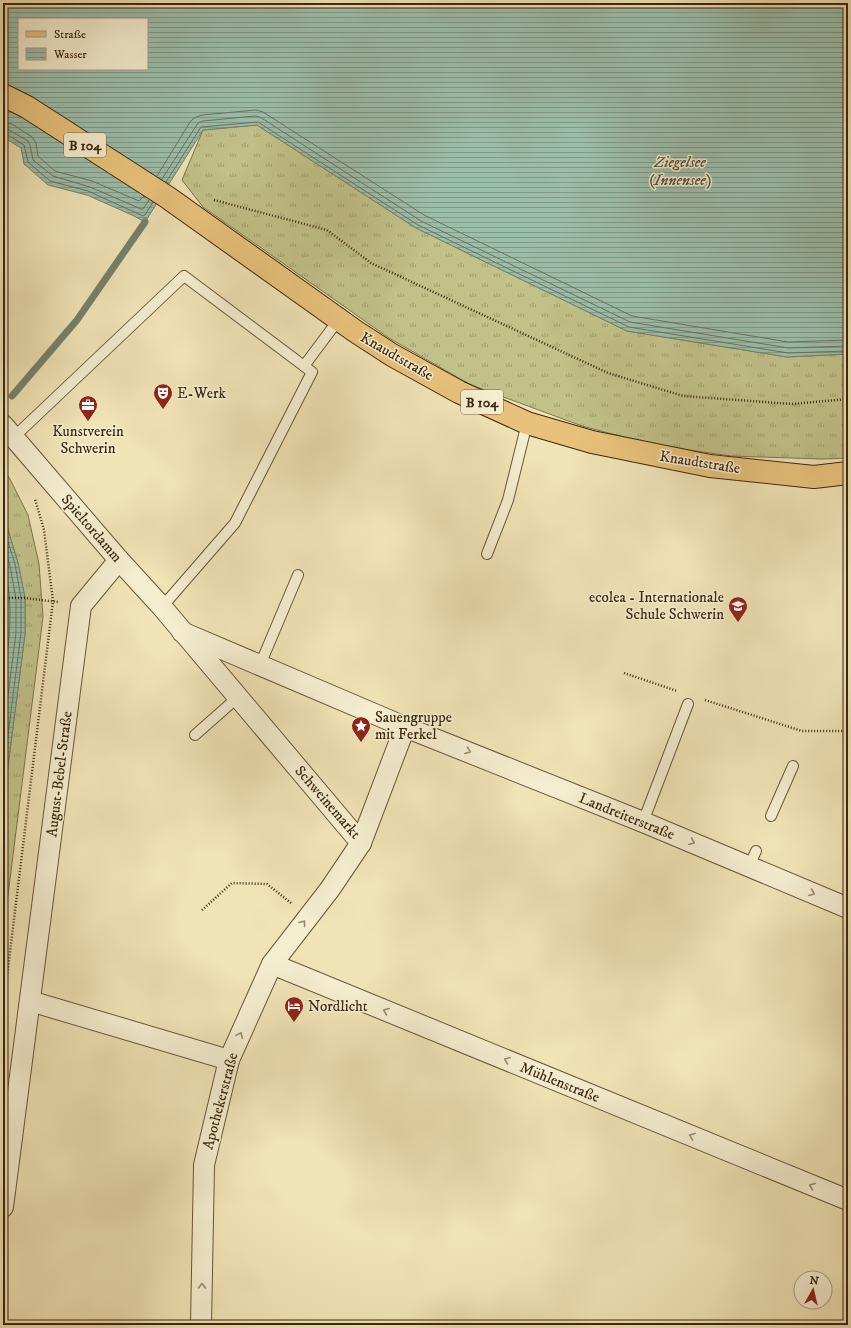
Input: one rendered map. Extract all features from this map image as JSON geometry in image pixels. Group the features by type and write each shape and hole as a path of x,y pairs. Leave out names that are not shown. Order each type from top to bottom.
{"main road":[{"name":"Knaudtstraße","path":"3,95 27,107 166,197 355,331 392,355 459,392 527,423 592,442 710,466 814,477 848,473"}],"street":[{"name":"Spieltordamm","path":"9,431 182,632"},
{"path":"81,606 119,560"},
{"name":"August-Bebel-Straße","path":"3,1207 81,606"},
{"path":"182,632 405,728"},
{"name":"Schweinemarkt","path":"182,632 361,843 405,728"},
{"name":"Landreiterstraße","path":"405,728 643,822 753,859 848,908"},
{"name":"Apothekerstraße","path":"201,1325 204,1165 229,1060 272,964 330,889 361,843"},
{"name":"Mühlenstraße","path":"272,964 848,1200"},
{"path":"30,1001 229,1060"}],"lane":[{"path":"9,431 184,276 312,372 235,523 162,607"},
{"path":"304,366 339,319"},
{"path":"487,554 508,500 527,423"},
{"path":"260,665 298,575"},
{"path":"195,735 238,697"},
{"path":"643,822 688,704"},
{"path":"771,816 793,766"}],"path":[{"path":"213,200 327,230 371,262 608,373 683,396 792,404 848,399"},
{"path":"3,1009 53,601 44,530 34,494"},
{"path":"3,598 25,598 81,606"},
{"path":"624,673 684,693"},
{"path":"698,698 802,731 848,730"},
{"path":"202,910 232,883 267,884 308,917"}],"green space":[{"path":"257,125 416,228 627,331 787,357 848,354 848,458 823,459 731,456 654,445 582,426 471,385 389,338 203,207 182,180 203,130"},
{"path":"3,469 10,479 28,515 39,564 43,617 3,935 3,805 25,634 25,598 18,563 3,513"}],"water":[{"name":"Ziegelsee (Innensee)","path":"3,3 848,3 848,354 787,357 627,331 416,228 257,125 203,130 145,222 87,195 48,185 24,164 21,148 3,137"},
{"path":"3,513 18,563 25,598 25,634 3,805"}],"waterway":[{"path":"12,396 77,320 145,222"}],"place":[{"name":"E-Werk","path":"163,410"},
{"name":"Kunstverein Schwerin","path":"88,422"},
{"name":"ecolea - Internationale Schule Schwerin","path":"738,623"},
{"name":"Sauengruppe mit Ferkel","path":"361,743"},
{"name":"Nordlicht","path":"294,1023"}]}
